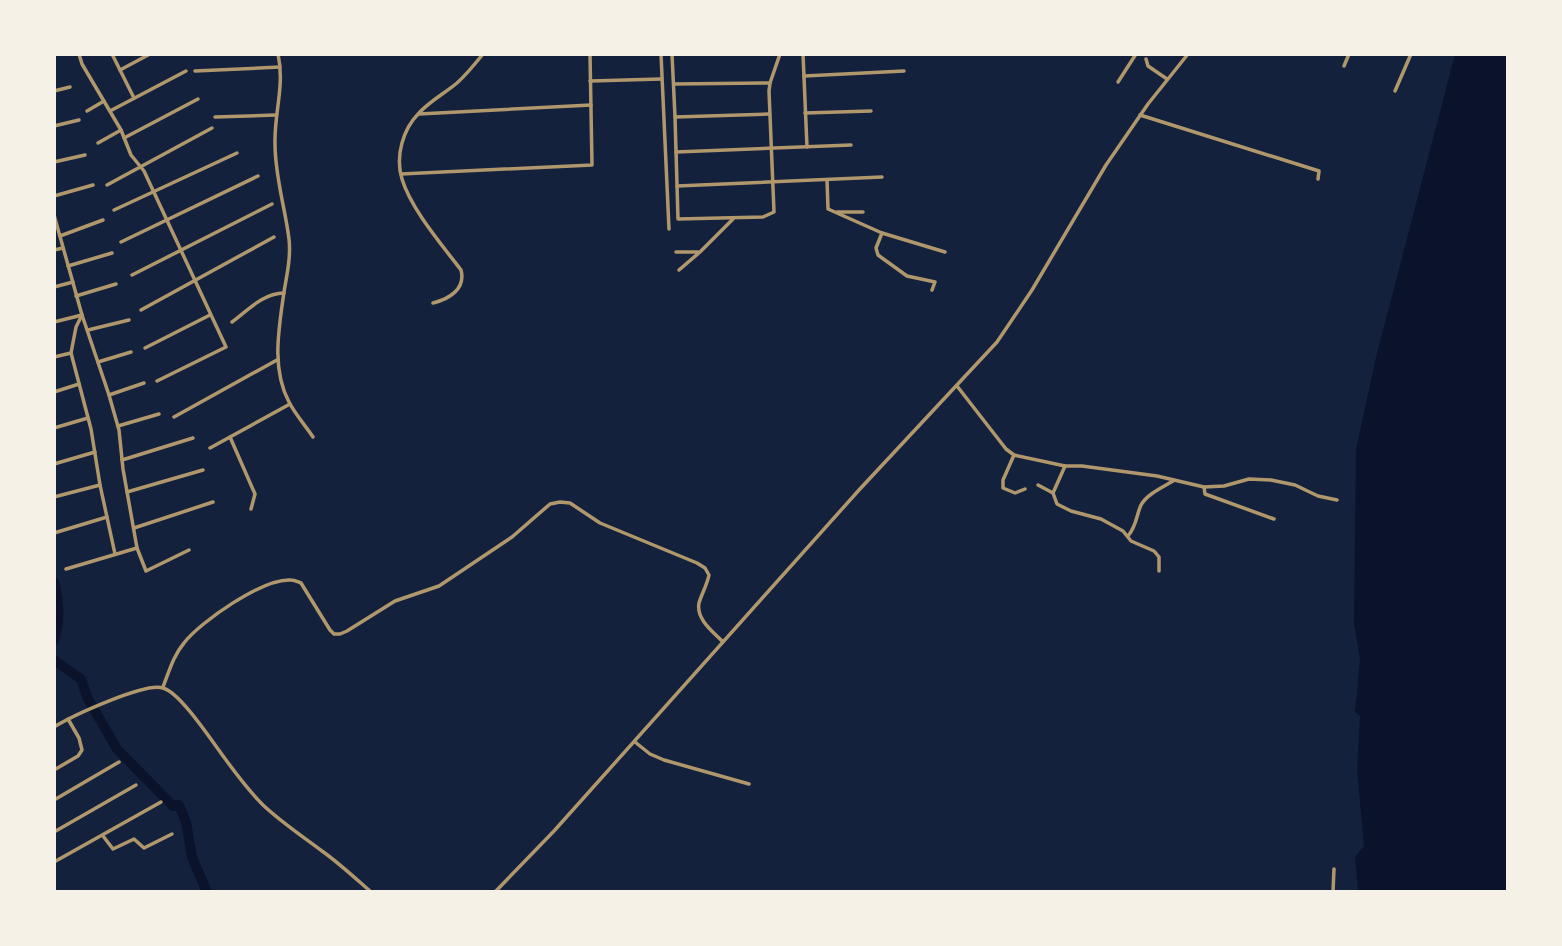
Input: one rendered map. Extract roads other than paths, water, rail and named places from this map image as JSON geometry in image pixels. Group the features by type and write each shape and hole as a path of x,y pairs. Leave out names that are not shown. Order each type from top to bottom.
{"street":[{"path":"79,54 82,64 121,130 131,155 141,167 226,348 157,380"},
{"path":"112,54 134,98"},
{"path":"120,70 150,54"},
{"path":"278,54 282,85 276,115 275,162 289,239 289,261 277,360 281,382 290,404 313,437"},
{"path":"433,303 444,301 458,290 463,277 461,270 409,196 401,174 403,141 407,127 417,114 457,83 483,54"},
{"path":"401,174 592,165 590,54"},
{"path":"661,54 669,229"},
{"path":"671,54 678,219 763,216 774,212 770,83 780,54"},
{"path":"803,54 807,147"},
{"path":"1118,82 1136,54"},
{"path":"495,892 554,831 722,641 997,342 1068,233 1106,165 1140,115 1188,54"},
{"path":"1344,66 1349,54"},
{"path":"1395,91 1412,54"},
{"path":"1146,59 1148,66 1167,79"},
{"path":"195,71 281,66"},
{"path":"110,111 186,71"},
{"path":"804,76 904,71"},
{"path":"590,81 662,79"},
{"path":"673,84 770,83"},
{"path":"54,91 70,87"},
{"path":"124,138 198,99"},
{"path":"87,111 104,101"},
{"path":"417,114 591,105"},
{"path":"805,113 872,111"},
{"path":"675,117 769,114"},
{"path":"215,117 276,115"},
{"path":"1140,115 1319,171 1318,179"},
{"path":"54,126 79,120"},
{"path":"107,185 212,128"},
{"path":"98,143 121,130"},
{"path":"676,152 851,145"},
{"path":"114,211 237,153"},
{"path":"54,162 85,155"},
{"path":"121,242 258,176"},
{"path":"677,186 882,177"},
{"path":"827,180 828,209 882,233 945,252"},
{"path":"54,196 93,186"},
{"path":"132,275 272,204"},
{"path":"834,212 863,212"},
{"path":"54,215 76,296 118,426 137,548 146,571 189,550"},
{"path":"679,270 734,217"},
{"path":"60,236 103,220"},
{"path":"882,233 876,248 877,255 907,276 935,282 932,290"},
{"path":"141,310 274,237"},
{"path":"54,250 63,248"},
{"path":"676,253 700,252"},
{"path":"68,266 112,253"},
{"path":"54,288 73,282"},
{"path":"76,296 116,284"},
{"path":"232,323 265,297 284,293"},
{"path":"54,322 82,314"},
{"path":"82,314 76,327 71,353 88,418 116,555"},
{"path":"145,348 210,315"},
{"path":"88,330 129,320"},
{"path":"98,362 131,352"},
{"path":"54,357 71,353"},
{"path":"174,417 277,360"},
{"path":"109,394 144,383"},
{"path":"54,391 79,384"},
{"path":"957,386 1006,449 1014,455 1065,466 1157,476 1203,487 1224,486 1249,479 1271,480 1295,485 1318,496 1337,500"},
{"path":"210,448 290,404"},
{"path":"118,426 159,415"},
{"path":"54,428 88,418"},
{"path":"230,437 255,495 251,509"},
{"path":"122,460 193,438"},
{"path":"54,464 95,452"},
{"path":"1014,455 1003,480 1003,488 1015,493 1025,489"},
{"path":"1053,493 1065,466"},
{"path":"127,492 203,470"},
{"path":"1128,536 1135,528 1143,502 1174,480"},
{"path":"54,498 100,485"},
{"path":"1038,485 1053,493 1057,504 1071,511 1101,519 1123,531 1131,541 1153,551 1159,557 1159,571"},
{"path":"1203,487 1205,494 1274,519"},
{"path":"134,528 213,502"},
{"path":"163,687 172,662 194,631 233,603 264,586 291,580 301,583 330,630 334,634 340,634 380,608 439,586 512,537 550,504 560,502 570,503 600,523 705,568 709,575 699,612 703,621 722,641"},
{"path":"54,533 107,517"},
{"path":"66,569 137,548"},
{"path":"54,727 97,706 144,688 163,687 173,693 188,710 262,804 371,892"},
{"path":"54,770 78,756 82,750 79,738 68,719"},
{"path":"635,742 650,754 664,760 749,784"},
{"path":"54,800 119,762"},
{"path":"54,832 136,785"},
{"path":"54,862 161,802"},
{"path":"103,836 113,849 134,839 144,848 172,834"},
{"path":"1333,892 1334,869"}],"water":[{"path":"1455,54 1508,54 1508,892 1358,892 1355,857 1364,846 1357,770 1360,716 1355,712 1360,659 1354,623 1356,449 1376,357"}],"waterway":[{"path":"54,582 58,611 54,640"},
{"path":"54,660 81,679 88,699 117,749 173,806 179,805 186,822 192,857 207,892"}]}
